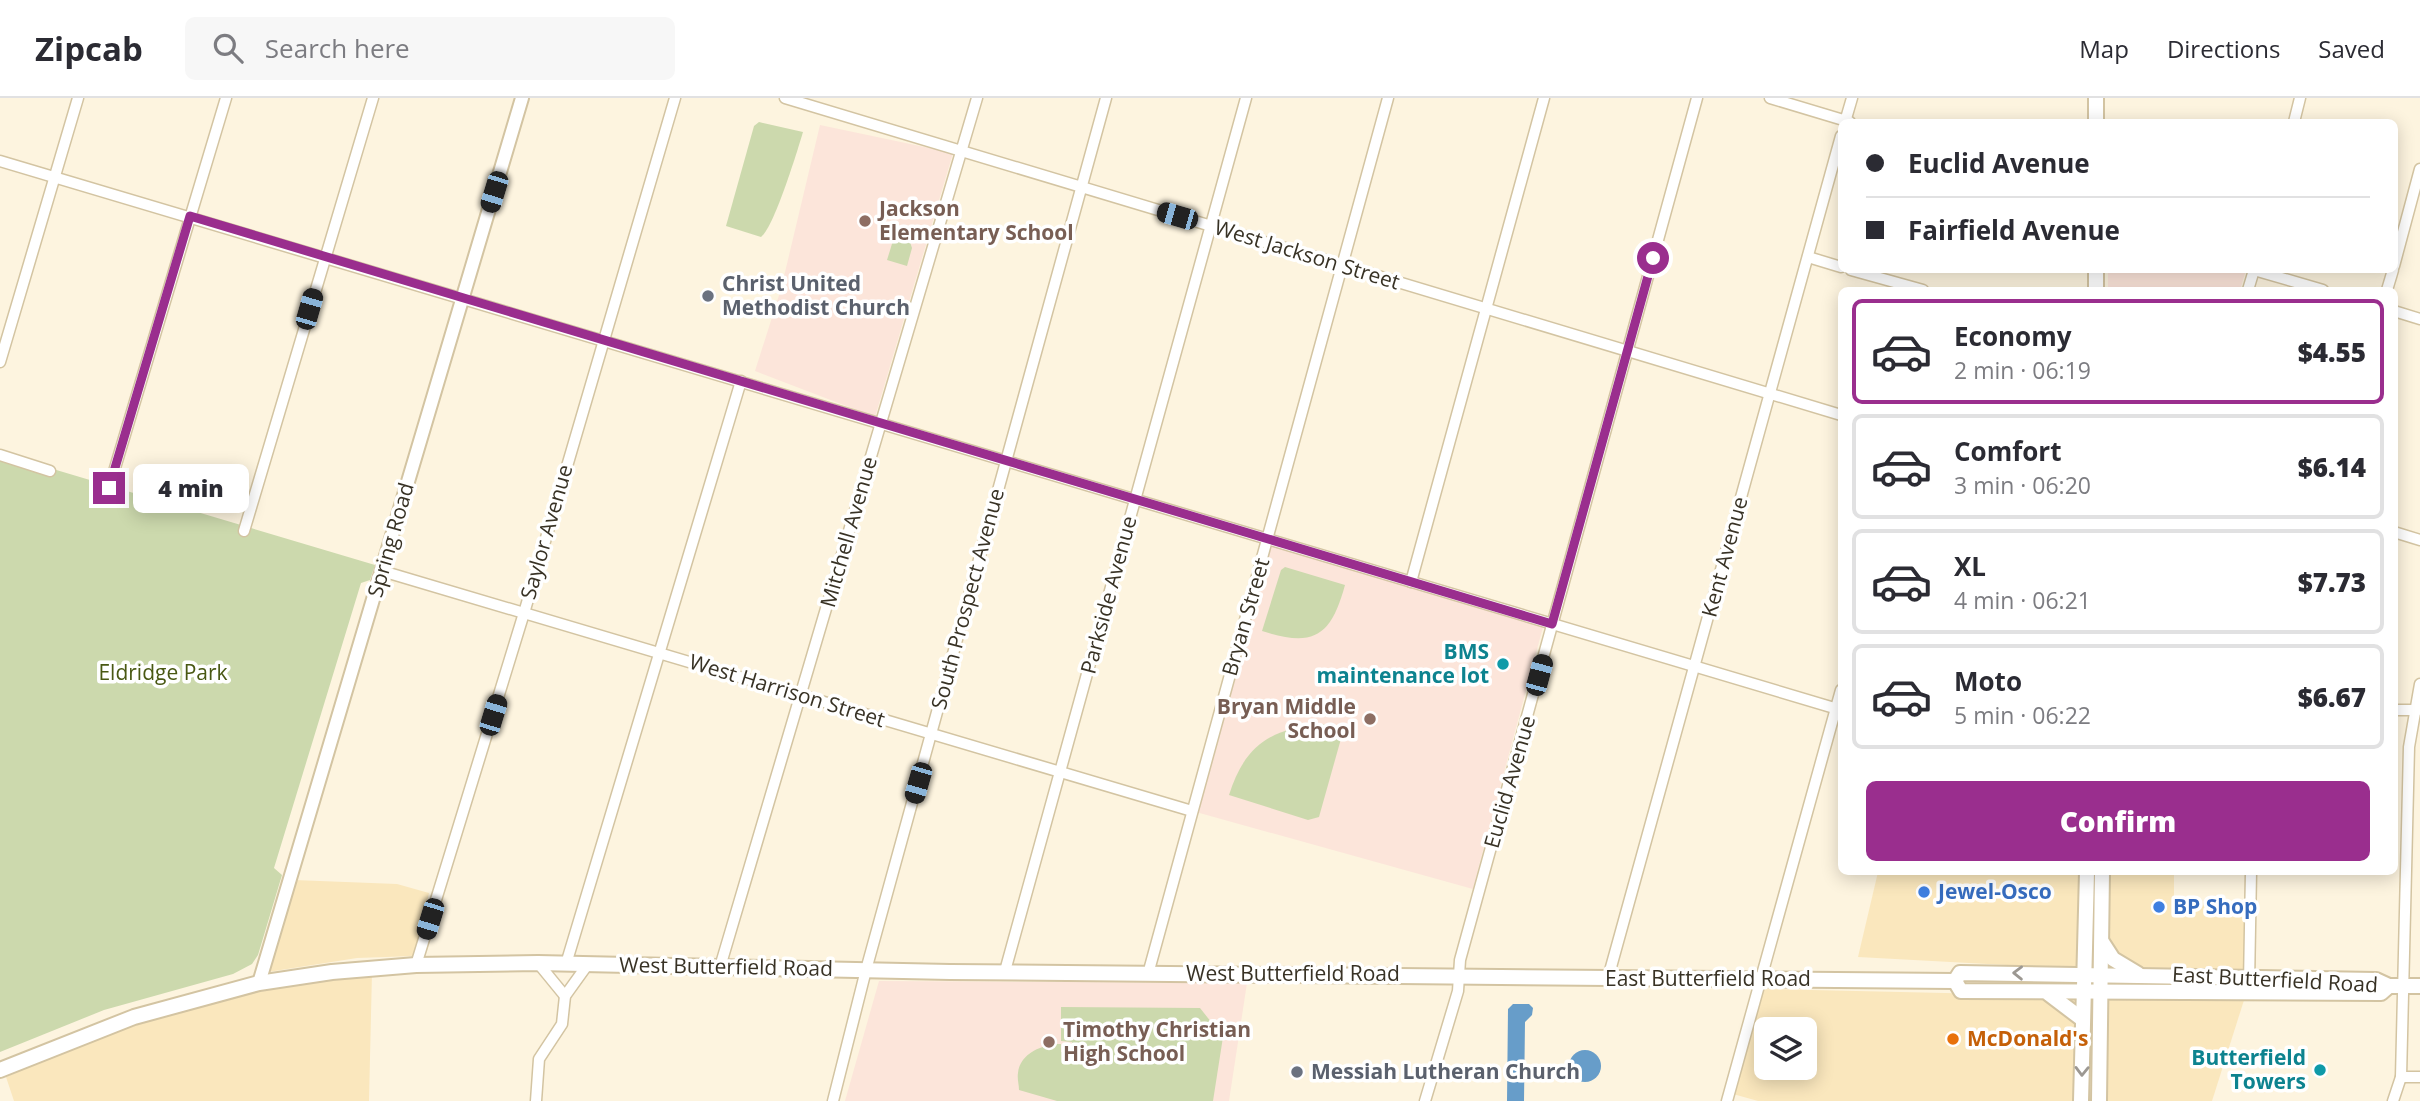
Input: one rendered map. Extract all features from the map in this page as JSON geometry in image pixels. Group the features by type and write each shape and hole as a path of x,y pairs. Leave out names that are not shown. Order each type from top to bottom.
{"main road":[{"path":"2096,98 2096,119"},
{"path":"2081,1101 2087,875"},
{"path":"2099,1101 2102,875"},
{"path":"2102,941 2113,959 2140,975"},
{"name":"West Butterfield Road","path":"3,1068 134,1017 259,983 332,972 416,965 538,963 1148,974 1461,975"},
{"name":"East Butterfield Road","path":"1955,981 1960,973 2101,974 2376,980 2397,986 2420,986"},
{"name":"East Butterfield Road","path":"1461,975 1955,981"},
{"name":"East Butterfield Road","path":"1955,981 1961,990 2101,993 2381,993 2397,986"},
{"path":"2045,992 2061,999 2082,1018"}],"street":[{"path":"0,362 78,98"},
{"path":"109,488 226,98"},
{"path":"244,531 373,98"},
{"name":"Spring Road","path":"259,983 522,98"},
{"name":"Saylor Avenue","path":"416,965 524,613 675,98"},
{"name":"West Jackson Street","path":"785,98 1838,414"},
{"path":"822,109 826,98"},
{"name":"Mitchell Avenue","path":"720,967 977,98"},
{"name":"South Prospect Avenue","path":"833,1101 866,970 1106,98"},
{"name":"Parkside Avenue","path":"1005,971 1246,98"},
{"name":"Bryan Street","path":"1148,974 1388,98"},
{"path":"1410,582 1544,98"},
{"name":"Euclid Avenue","path":"1425,1101 1461,975 1460,960 1697,98"},
{"path":"1770,98 1838,119"},
{"path":"1848,119 1852,98"},
{"path":"2295,119 2301,98"},
{"name":"Kent Avenue","path":"1608,978 1838,147"},
{"path":"0,161 1838,709 1727,1101"},
{"path":"2398,253 2420,169"},
{"path":"1808,257 1838,266"},
{"path":"1862,273 1912,287"},
{"path":"2264,273 2313,287"},
{"path":"2398,313 2420,319"},
{"path":"566,964 741,381"},
{"path":"0,455 50,471"},
{"path":"2398,533 2420,540"},
{"name":"West Harrison Street","path":"382,571 1192,811"},
{"path":"2393,1101 2401,1077 2397,986 2409,747 2420,684"},
{"path":"2398,710 2417,710"},
{"path":"2249,993 2251,875"},
{"path":"538,963 565,996"},
{"path":"536,1101 539,1059 562,1024 565,996 588,964"},
{"path":"2401,1077 2420,1077"}],"shaded area":[{"name":"Jackson Elementary School","path":"820,125 953,153 875,417 755,371 781,289"},
{"path":"2108,273 2245,273 2241,287 2108,287"},
{"name":"Bryan Middle School","path":"1271,545 1543,627 1473,888 1480,891 1196,812"},
{"path":"1877,875 2081,875 2079,969 1858,957"},
{"path":"2107,875 2174,875 2174,903 2256,902 2256,973 2107,969"},
{"path":"294,880 397,884 429,893 414,956 357,958 268,972"},
{"path":"372,972 369,1101 14,1101 6,1077 86,1042 186,1009 259,990"},
{"name":"Timothy Christian High School","path":"879,981 1247,983 1229,1101 845,1101"},
{"path":"1763,989 2079,996 2079,1101 1758,1101 1733,1094 1754,1020 1754,1080 1817,1080 1817,1017 1755,1017"},
{"path":"2245,997 2212,1101 2104,1101 2106,998"}],"green space":[{"path":"759,122 803,132 778,205 761,237 726,226 754,126"},
{"path":"896,231 908,236 912,248 907,266 887,260"},
{"name":"Eldridge Park","path":"0,459 53,469 375,565 370,580 361,583 274,868 282,875 258,955 252,964 233,974 104,1010 0,1052"},
{"path":"1285,567 1345,585 1333,616 1318,634 1295,638 1262,631 1281,570"},
{"path":"1321,724 1344,728 1319,817 1308,820 1229,795 1243,764 1262,743 1287,730"},
{"path":"1061,1007 1200,1008 1223,1037 1213,1101 1057,1101 1019,1090 1020,1066 1028,1055 1054,1044 1061,1044 1061,1052 1071,1052 1072,1042 1061,1041"}],"water":[{"path":"1513,1004 1529,1004 1533,1008 1532,1015 1525,1022 1524,1101 1507,1101 1508,1009"},
{"path":"1585,1050 1596,1055 1601,1066 1596,1077 1585,1082 1574,1077 1569,1066 1574,1055"}],"place":[{"name":"Jackson Elementary School","path":"865,221"},
{"name":"Christ United Methodist Church","path":"708,296"},
{"name":"BMS maintenance lot","path":"1503,664"},
{"name":"Bryan Middle School","path":"1370,719"},
{"name":"Jewel-Osco","path":"1924,892"},
{"name":"BP Shop","path":"2159,907"},
{"name":"McDonald's","path":"1953,1039"},
{"name":"Timothy Christian High School","path":"1049,1042"},
{"name":"Butterfield Towers","path":"2320,1070"},
{"name":"Messiah Lutheran Church","path":"1297,1072"}],"route":[{"path":"109,488 190,216 1552,624 1653,258"}]}
